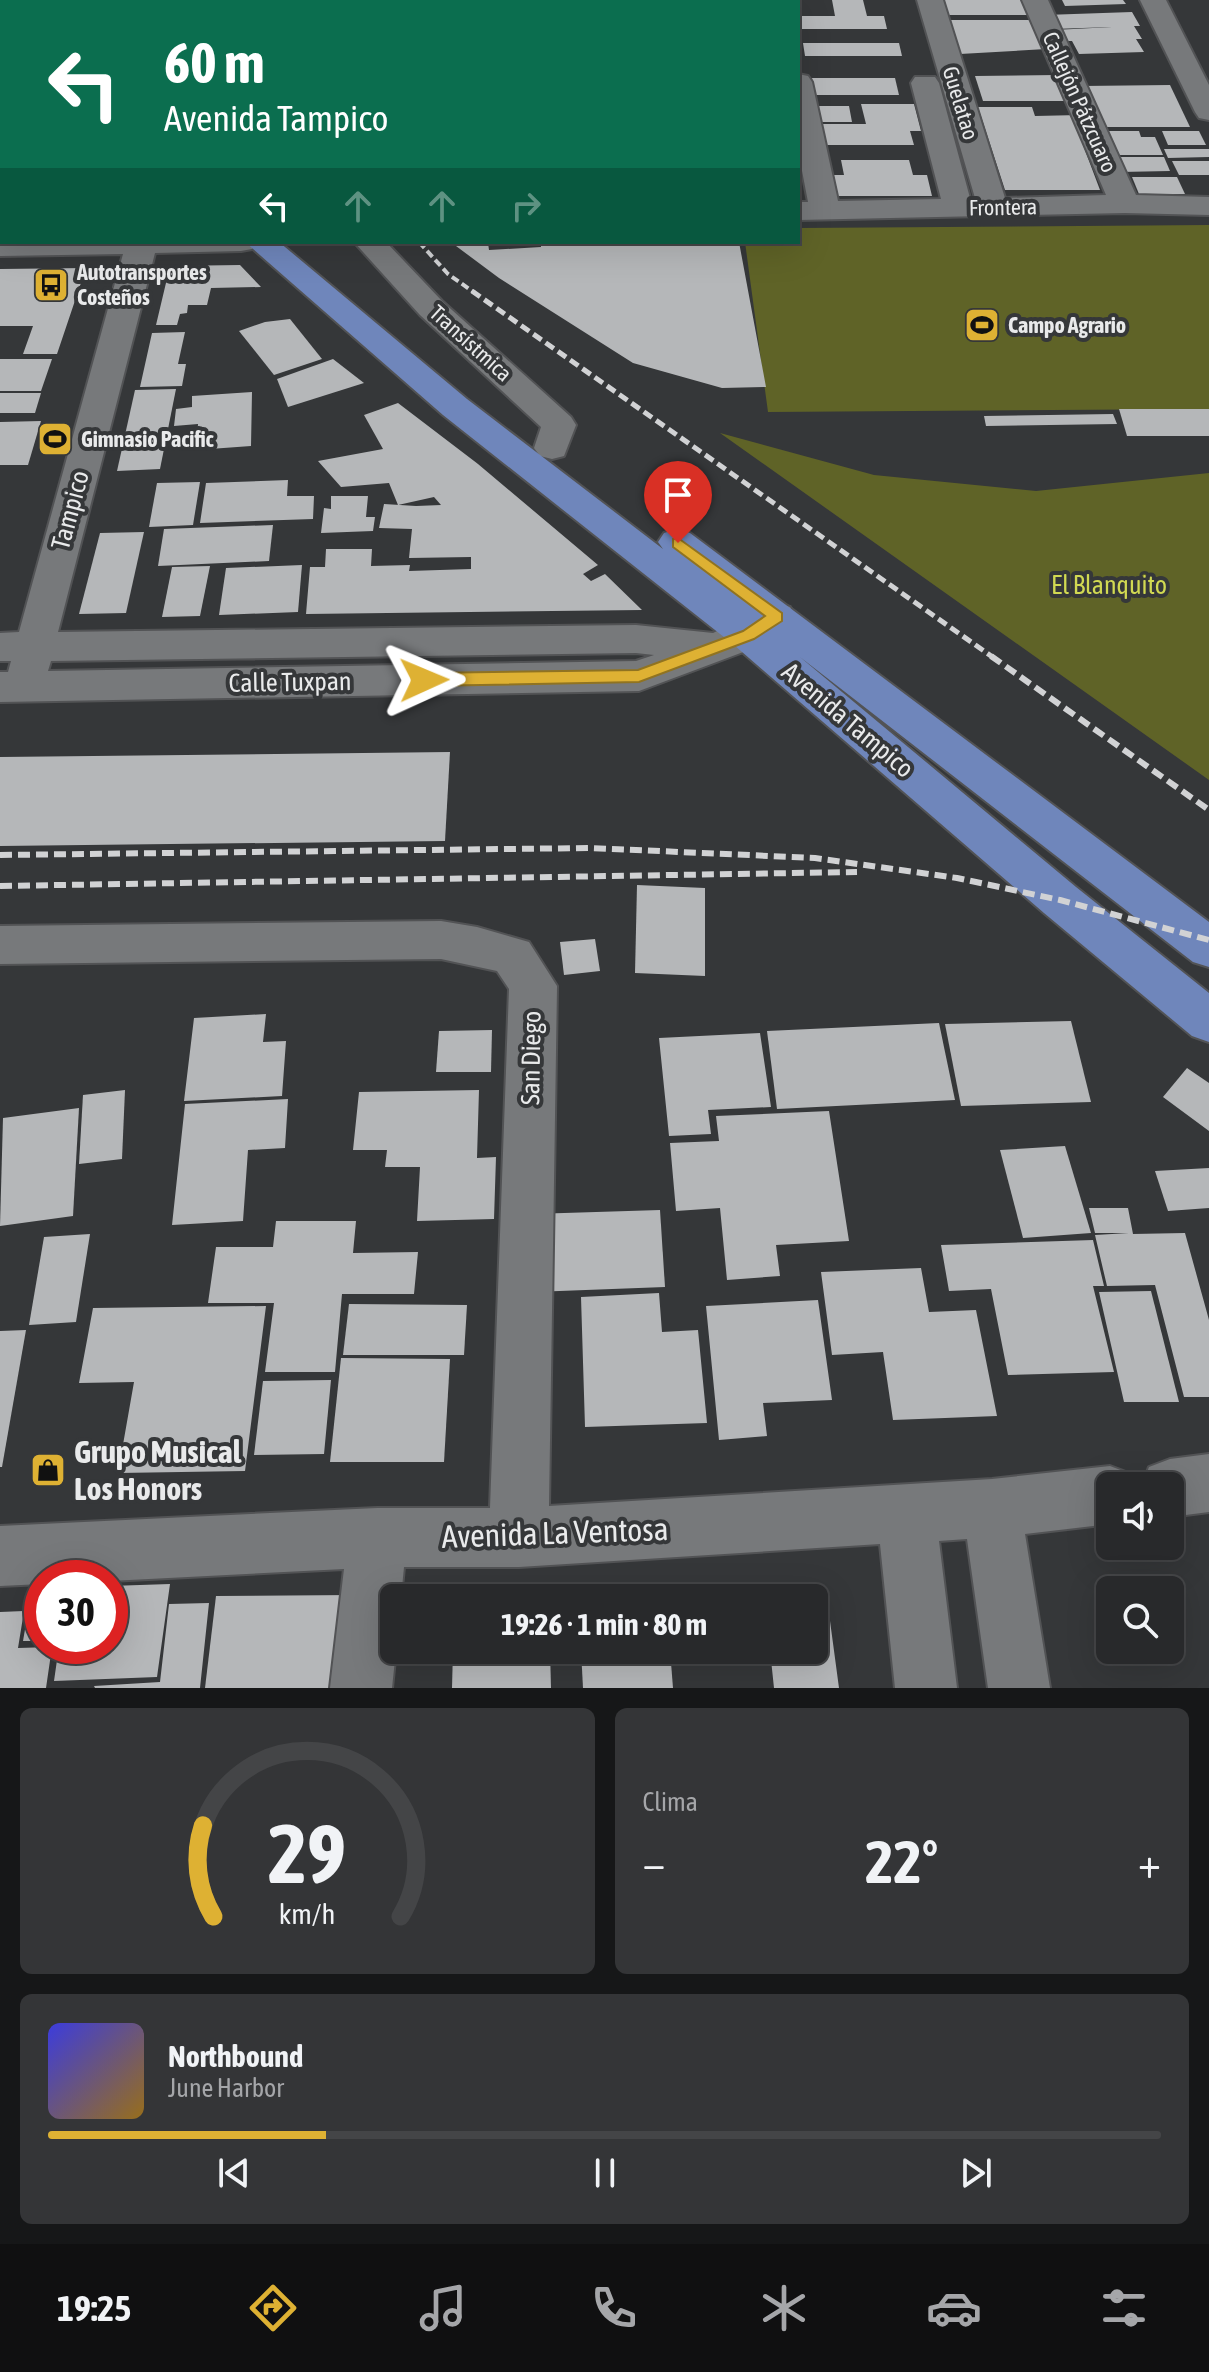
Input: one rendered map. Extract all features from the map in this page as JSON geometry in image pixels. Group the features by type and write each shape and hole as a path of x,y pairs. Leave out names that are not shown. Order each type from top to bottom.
{"main road":[{"name":"Avenida Tampico","path":"262,244 455,407 747,632 1209,948"},
{"name":"Avenida Tampico","path":"300,244 552,448 747,632 1048,890 1209,1021"}],"street":[{"name":"Callejón Pátzcuaro","path":"1035,0 1125,204"},
{"path":"1153,0 1209,112"},
{"path":"1173,0 1209,67"},
{"name":"Guelatao","path":"913,5 993,207"},
{"name":"Guelatao","path":"919,59 958,208"},
{"path":"800,102 811,211"},
{"name":"Frontera","path":"811,211 1125,204 1209,206"},
{"path":"0,247 141,244"},
{"name":"Tampico","path":"12,686 17,646 141,244"},
{"name":"Transístmica","path":"372,244 431,308 559,425 552,448"},
{"name":"Calle Tuxpan","path":"17,646 636,639 747,632"},
{"name":"Calle Tuxpan","path":"12,686 639,676 747,632"},
{"name":"San Diego","path":"0,945 441,940 513,956 533,986 519,1537"},
{"path":"1184,1486 1209,1483"},
{"name":"Avenida La Ventosa","path":"0,1556 377,1538 519,1537 992,1508 1096,1497"},
{"path":"992,1508 1019,1688"},
{"path":"906,1513 926,1688"},
{"path":"361,1688 377,1538"}],"green space":[{"name":"Campo Agrario","path":"1209,225 1209,409 768,412 745,244 800,244 800,228"},
{"name":"El Blanquito","path":"720,433 874,475 1036,491 1209,473 1209,780"}],"building":[{"path":"832,0 863,0 867,16 884,16 887,29 800,29 800,16 835,16"},
{"path":"937,0 1028,0 1034,15 942,15"},
{"path":"1062,0 1123,0 1126,4 1065,6"},
{"path":"1132,12 1140,26 1134,26 1142,39 1136,39 1144,52 1079,54 1072,41 1060,41 1054,30 1112,27 1053,29 1045,15"},
{"path":"950,20 1034,20 1046,49 960,54"},
{"path":"803,43 899,43 902,56 805,56"},
{"path":"1057,75 1066,101 983,101 975,76"},
{"path":"812,78 895,78 899,95 815,95"},
{"path":"1170,85 1190,127 1102,127 1082,86"},
{"path":"861,104 914,104 921,131 910,131 914,145 825,145 821,124 866,124"},
{"path":"817,106 849,106 852,122 820,122"},
{"path":"978,107 1032,107 1035,116 1079,115 1090,145 1083,145 1100,190 1005,190"},
{"path":"1103,131 1139,131 1141,137 1155,137 1163,155 1113,155"},
{"path":"1162,131 1199,131 1206,145 1168,145"},
{"path":"1164,149 1209,149 1209,157 1168,158"},
{"path":"1114,157 1164,157 1170,171 1120,172"},
{"path":"841,160 909,160 913,175 927,175 932,196 833,196 829,175 844,175"},
{"path":"1172,161 1209,161 1209,175 1179,175"},
{"path":"1132,177 1177,177 1185,194 1139,194"},
{"path":"488,244 489,250 541,247 541,244 739,244 766,387 722,388 633,363 499,278 456,246"},
{"path":"240,265 261,287 211,288 207,305 188,305 187,313 180,314 177,325 156,325 170,266"},
{"path":"86,268 57,354 23,354 33,326 0,326 0,269"},
{"path":"290,319 322,359 274,375 239,331 265,322"},
{"path":"185,332 178,364 186,364 182,386 140,387 152,333"},
{"path":"0,359 52,359 41,391 0,391"},
{"path":"333,359 364,383 288,407 277,379"},
{"path":"176,389 160,469 117,471 135,390"},
{"path":"252,392 251,446 196,450 198,424 174,426 176,409 192,407 192,396"},
{"path":"0,393 41,393 35,413 0,413"},
{"path":"398,403 478,464 598,565 583,574 591,581 605,574 642,610 306,614 310,567 325,567 326,549 372,549 371,566 410,565 409,571 471,569 471,557 409,558 412,529 379,528 384,504 398,505 389,483 341,487 318,461 383,449 364,415","holes":["434,497 441,505 416,506 398,505"]},
{"path":"1119,409 1209,409 1209,436 1127,436"},
{"path":"1113,414 1117,424 986,426 984,416"},
{"path":"41,421 28,465 0,465 0,422"},
{"path":"288,480 287,496 314,496 313,519 200,523 206,483"},
{"path":"200,482 193,525 149,527 157,483"},
{"path":"331,496 368,496 366,517 375,517 373,531 321,533 324,508 331,509"},
{"path":"273,525 269,561 158,566 164,529"},
{"path":"144,532 126,613 79,614 100,533"},
{"path":"302,565 298,612 219,615 226,568"},
{"path":"210,566 200,616 162,617 172,567"},
{"path":"450,752 445,841 0,846 0,757"},
{"path":"637,885 705,888 705,976 635,973"},
{"path":"595,939 600,971 564,975 560,942"},
{"path":"266,1014 263,1042 286,1041 282,1096 184,1101 194,1018"},
{"path":"1071,1021 1091,1102 961,1106 945,1024"},
{"path":"939,1023 955,1100 777,1109 767,1031"},
{"path":"492,1030 491,1072 436,1072 439,1031"},
{"path":"760,1033 771,1107 708,1110 711,1134 669,1136 659,1038"},
{"path":"1187,1068 1209,1083 1209,1131 1163,1097"},
{"path":"125,1090 122,1159 79,1164 83,1095"},
{"path":"479,1090 477,1158 496,1157 494,1219 417,1221 420,1167 385,1167 387,1150 353,1150 359,1092"},
{"path":"288,1099 285,1148 248,1150 243,1221 172,1225 185,1104"},
{"path":"79,1108 73,1216 0,1226 3,1118"},
{"path":"829,1111 849,1241 776,1245 780,1276 727,1280 720,1208 676,1211 670,1143 719,1141 716,1116"},
{"path":"1065,1146 1091,1233 1023,1238 1000,1150"},
{"path":"1209,1168 1209,1208 1168,1211 1155,1171"},
{"path":"1089,1208 1128,1208 1133,1234 1185,1233 1209,1320 1209,1397 1184,1397 1155,1285 1107,1286 1095,1235 1129,1233 1095,1233"},
{"path":"660,1210 665,1287 533,1292 532,1214"},
{"path":"276,1221 356,1221 353,1253 418,1252 414,1294 342,1294 335,1372 265,1372 274,1303 208,1303 216,1247 273,1247"},
{"path":"90,1234 76,1322 29,1325 44,1237"},
{"path":"1093,1240 1104,1286 1093,1286 1114,1372 1008,1375 991,1289 949,1291 941,1245"},
{"path":"921,1268 929,1312 976,1310 997,1416 893,1420 883,1352 832,1355 821,1272"},
{"path":"1151,1291 1179,1402 1124,1402 1099,1292"},
{"path":"659,1293 662,1332 698,1330 707,1423 585,1427 581,1297"},
{"path":"818,1300 832,1400 763,1403 767,1436 719,1440 706,1306"},
{"path":"349,1304 467,1305 464,1355 343,1355"},
{"path":"266,1306 245,1471 118,1473 134,1382 79,1383 93,1308"},
{"path":"26,1330 2,1467 0,1467 0,1331"},
{"path":"341,1358 450,1359 444,1462 330,1462"},
{"path":"331,1380 324,1454 254,1455 263,1381"},
{"path":"170,1584 157,1677 54,1681 56,1664 128,1664 128,1585"},
{"path":"354,1595 347,1688 205,1688 216,1596"},
{"path":"209,1603 200,1688 95,1688 160,1682 169,1604"},
{"path":"828,1606 839,1688 774,1688 771,1664 828,1664"},
{"path":"24,1611 18,1648 24,1648 24,1664 50,1664 46,1688 0,1688 0,1612"},
{"path":"453,1664 550,1664 551,1688 452,1688"},
{"path":"582,1664 671,1664 673,1688 583,1688"}],"railway":[{"path":"421,244 448,274 475,293"},
{"path":"472,291 994,658"},
{"path":"991,656 1209,810"},
{"path":"0,855 591,848 815,858 957,878 1060,900 1209,940"},
{"path":"0,886 857,872"}],"place":[{"name":"Autotransportes Costeños","path":"51,285"},
{"name":"Campo Agrario","path":"982,325"},
{"name":"Gimnasio Pacific","path":"55,439"},
{"name":"Grupo Musical Los Honors","path":"48,1470"}],"route":[{"path":"424,680 639,676 748,635 776,617 678,543"}]}
